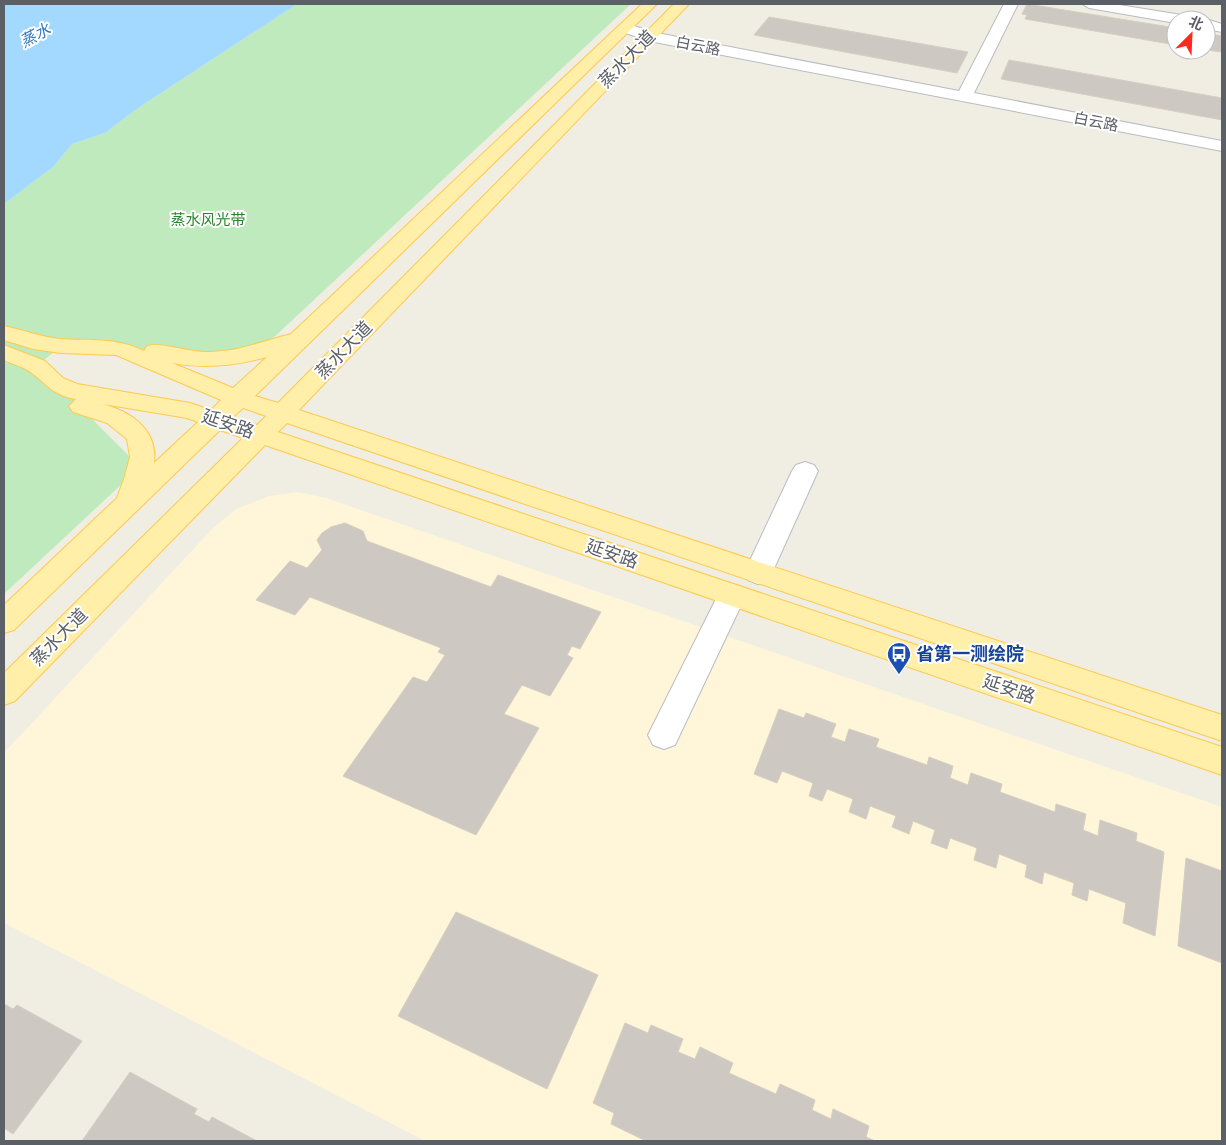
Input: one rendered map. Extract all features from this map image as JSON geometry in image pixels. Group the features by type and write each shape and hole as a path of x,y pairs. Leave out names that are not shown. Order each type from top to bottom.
{"main road":[{"name":"蒸水大道","path":"4,622 650,4"},
{"name":"蒸水大道","path":"4,692 283,413 682,4"},
{"name":"延安路","path":"4,333 33,342 61,346 100,346 121,350 238,398 1222,728"},
{"path":"61,346 109,339 130,342 158,352 196,360 224,360 256,354 302,337"},
{"name":"延安路","path":"4,352 37,366 55,383 70,391 190,411 1222,761"},
{"path":"37,366 42,389 58,400 113,416 130,427 141,443 140,467 128,504"}],"street":[{"path":"967,92 1011,4"},
{"path":"1089,4 1166,17"},
{"name":"白云路","path":"625,28 1222,146"},
{"name":"白云路","path":"652,34 1222,141"},
{"path":"758,573 805,471"},
{"path":"664,735 732,595"}],"shaded area":[{"path":"298,492 326,498 1222,807 1222,1141 425,1141 4,923 4,753 213,528 236,509 269,496"}],"green space":[{"name":"蒸水风光带","path":"297,4 631,4 256,354 61,346 38,365 140,467 4,594 4,204 53,167 72,144 105,133 138,108"}],"water":[{"name":"蒸水","path":"4,4 297,4 138,108 105,133 72,144 53,167 4,204"}],"building":[{"path":"1027,4 1166,26 1166,43 1025,19 1027,15 1022,14"},
{"path":"769,17 968,52 957,73 754,35"},
{"path":"1216,35 1222,36 1222,52 1216,51"},
{"path":"1009,60 1222,98 1222,120 1001,79"},
{"path":"345,523 363,531 367,541 491,587 498,575 601,612 580,649 572,646 567,655 573,658 550,696 522,685 504,714 539,728 476,835 343,776 413,677 427,682 445,655 438,652 441,648 310,597 295,615 256,600 290,561 307,568 322,550 317,540 322,533 331,527"},
{"path":"779,709 804,718 806,713 836,724 831,737 845,742 849,729 879,739 876,747 927,765 929,757 953,766 950,778 968,785 971,773 1002,784 1000,792 1055,812 1056,804 1086,814 1083,830 1098,836 1100,820 1137,833 1136,841 1164,852 1155,936 1123,923 1126,903 1089,889 1087,901 1072,895 1074,883 1044,872 1042,884 1025,877 1027,865 999,854 996,868 974,860 977,848 950,838 947,849 931,843 935,830 913,821 909,834 892,827 896,816 870,806 866,819 849,812 853,799 827,789 822,801 809,796 813,783 782,771 777,783 754,774"},
{"path":"1186,858 1222,871 1222,963 1178,946"},
{"path":"456,912 598,975 547,1089 398,1016"},
{"path":"4,1004 13,1009 17,1005 82,1041 13,1134 4,1128"},
{"path":"625,1023 648,1033 651,1025 683,1039 678,1052 695,1059 700,1047 733,1063 729,1073 776,1094 780,1084 815,1100 812,1110 831,1119 833,1109 869,1126 866,1137 875,1141 646,1141 611,1124 614,1113 593,1103"},
{"path":"130,1072 197,1109 194,1114 209,1122 212,1117 257,1141 82,1141"}],"place":[{"name":"省第一测绘院","path":"899,675"}]}
